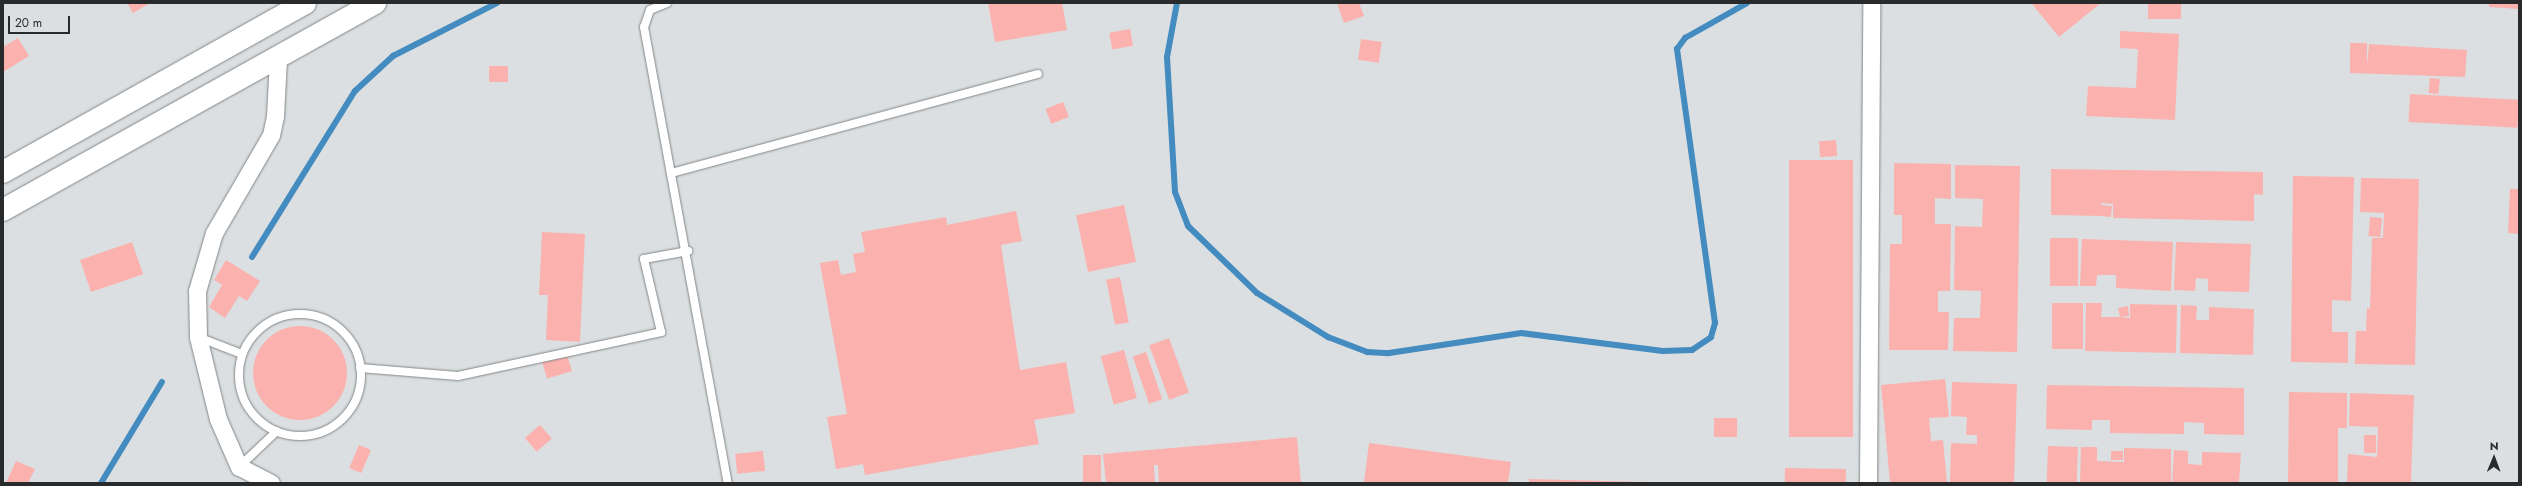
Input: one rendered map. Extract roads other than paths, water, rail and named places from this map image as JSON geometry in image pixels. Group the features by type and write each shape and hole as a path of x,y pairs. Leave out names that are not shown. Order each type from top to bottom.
{"highway":[{"path":"3,172 286,9 305,3"},
{"path":"3,210 375,3"}],"street":[{"path":"1868,483 1871,3"},
{"path":"271,483 239,467 218,419 198,337 197,291 214,233 271,135 276,116 278,58"}],"lane":[{"path":"667,3 650,10 644,27 671,173 688,251 728,483"},
{"path":"671,173 1038,74"},
{"path":"360,368 458,376 661,332 644,259 688,251"},
{"path":"304,314 323,318 340,328 353,343 360,368 356,400 345,416 329,429 309,436 277,431 252,414 242,396 238,375 242,354 252,336 266,323 285,316 304,314"},
{"path":"198,337 242,354"},
{"path":"239,467 277,431"}],"waterway":[{"path":"252,257 355,91 393,56 497,3"},
{"path":"1177,3 1167,57 1175,192 1188,226 1257,293 1328,337 1367,352 1389,353 1521,333 1663,351 1692,350 1711,337 1715,323 1677,49 1685,38 1747,3"},
{"path":"101,483 162,382"}]}
